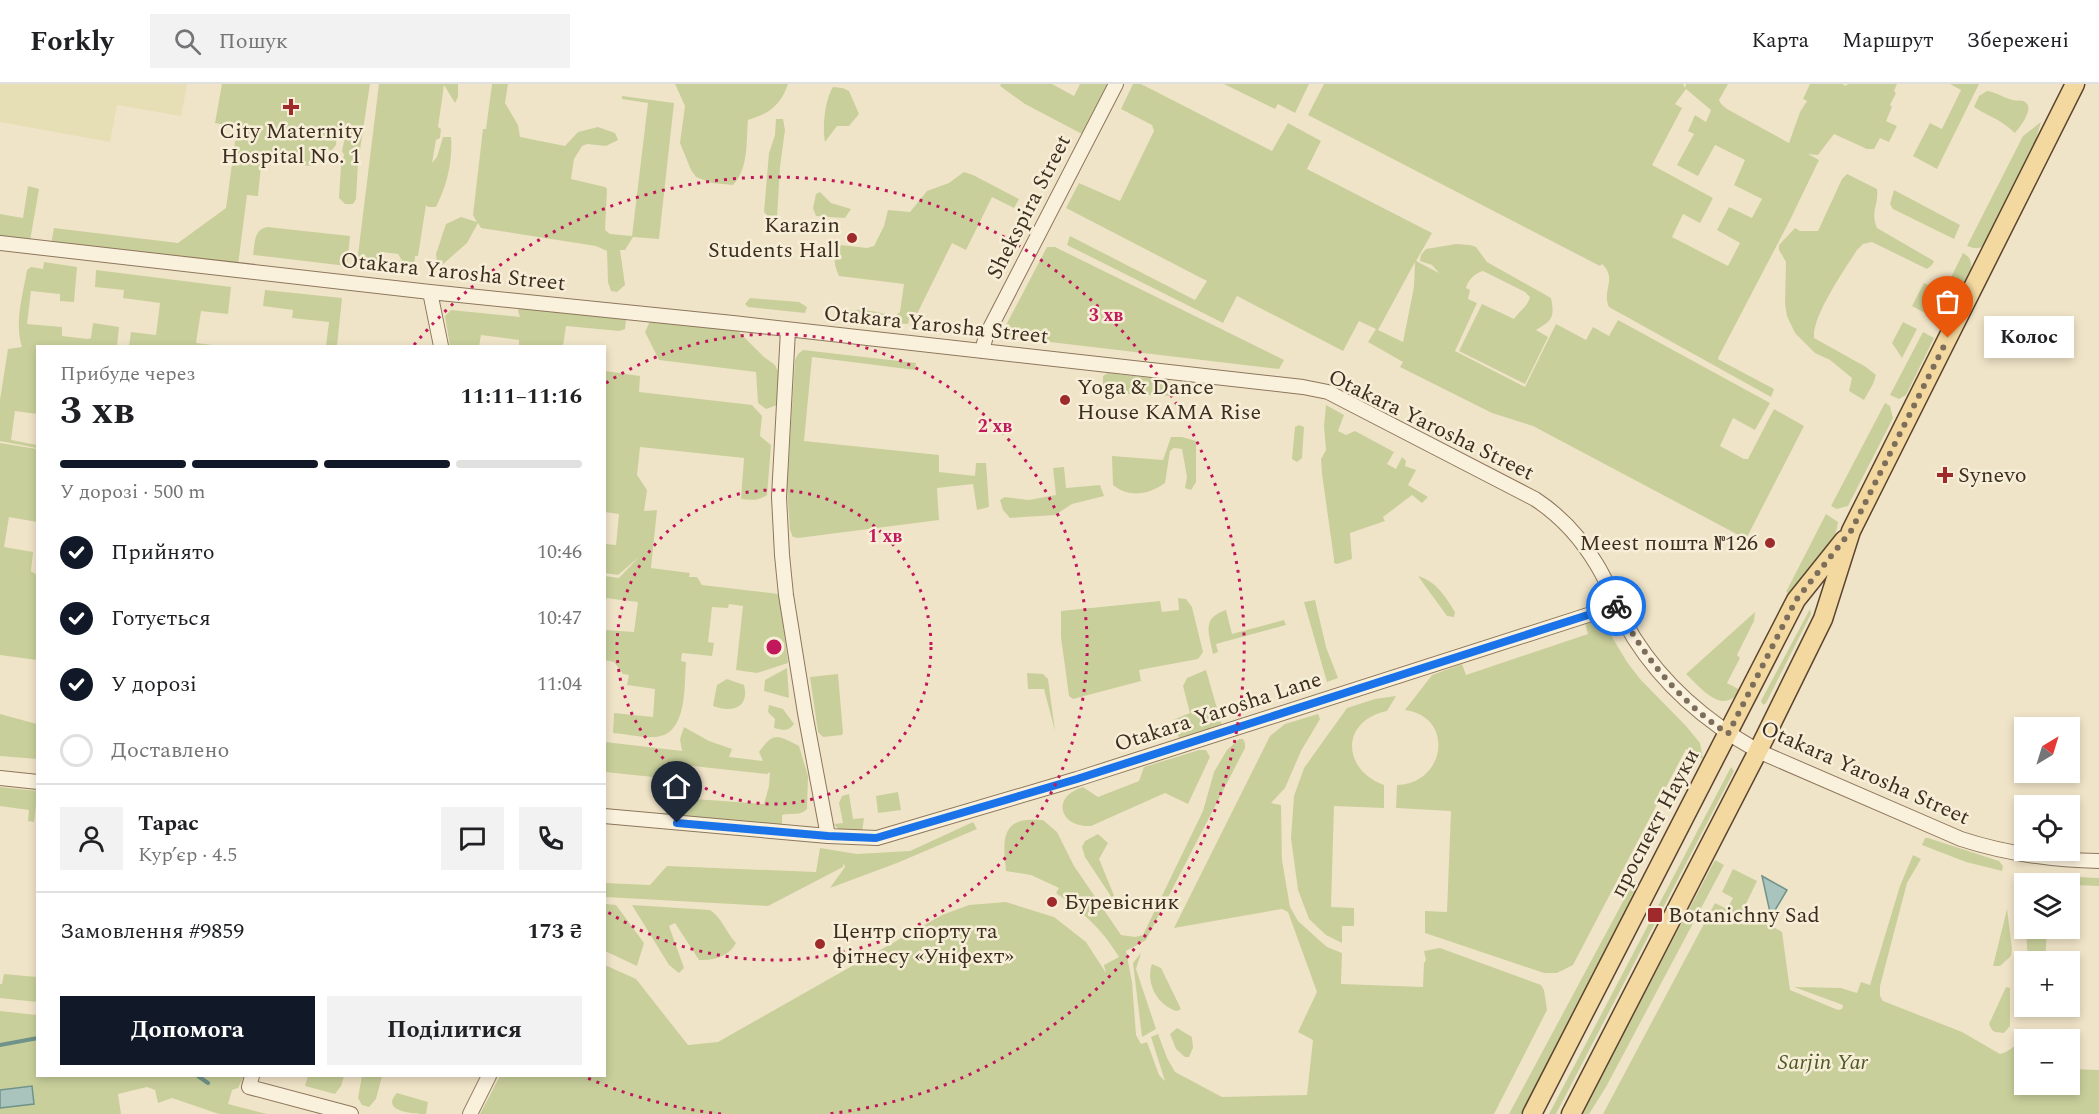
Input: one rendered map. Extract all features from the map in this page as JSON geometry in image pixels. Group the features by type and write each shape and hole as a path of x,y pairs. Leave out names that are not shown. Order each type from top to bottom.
{"main road":[{"name":"проспект Науки","path":"1572,1114 1823,619 1851,531 2075,84"},
{"name":"проспект Науки","path":"1532,1114 1796,600 1851,531"}],"street":[{"name":"Shekspira Street","path":"982,351 986,336 1116,84"},
{"name":"Otakara Yarosha Street","path":"0,243 1303,387 1328,392 1535,499 1565,521 1597,564 1616,606 1649,660 1694,708 1728,734 1758,751 1930,826 1991,849 2056,860 2099,861"},
{"path":"430,292 441,345"},
{"path":"788,330 780,485 782,555 786,595 805,712 828,836"},
{"name":"Otakara Yarosha Lane","path":"606,816 828,836 876,838 1045,789 1616,606"},
{"path":"0,778 36,782"},
{"path":"252,1077 249,1087 351,1114"},
{"path":"470,1114 488,1077"}],"shaded area":[{"path":"0,84 187,84 181,116 117,105 110,142 0,122"}],"green space":[{"path":"222,84 370,84 358,163 356,199 353,204 345,204 339,198 341,165 344,155 342,151 346,133 337,131 336,145 332,150 313,150 311,166 271,162 271,157 262,156 258,196 247,195 238,265 51,244 54,228 178,243 226,208 237,127 215,123"},
{"path":"379,84 458,84 458,97 455,103 444,85 438,127 441,129 440,138 436,140 432,163 437,157 443,137 451,137 450,164 436,207 426,205 414,269 407,269 398,254 382,252 379,266 360,264 358,255"},
{"path":"492,84 508,84 505,103 518,125 520,137 565,146 578,132 598,127 615,133 618,140 606,146 587,144 582,146 574,159 571,179 607,189 605,230 610,234 632,236 648,103 622,99 622,96 674,103 659,239 633,237 625,250 620,250 625,285 617,292 611,291 608,282 607,251 596,246 481,228 478,223 467,243 442,265 437,263 436,254 446,224 461,217 477,222 473,215 483,129 486,129"},
{"path":"675,84 788,84 782,98 773,108 748,120 744,163 733,185 712,183 696,177 691,170 680,143 685,106"},
{"path":"1001,84 1052,84 1074,96 1080,84 1113,84 1086,134 1082,134 1025,104 1000,86"},
{"path":"1133,84 1141,84 1272,151 1288,123 1321,141 1307,169 1432,233 1416,261 1439,273 1432,265 1420,261 1426,249 1456,244 1470,245 1476,247 1487,262 1551,298 1553,310 1551,318 1536,330 1548,337 1525,384 1459,351 1482,304 1514,319 1530,297 1525,292 1483,271 1472,277 1466,288 1470,290 1468,299 1477,303 1455,351 1525,387 1556,324 1586,340 1593,327 1609,336 1618,320 1770,403 1755,430 1733,418 1720,446 1748,459 1774,409 1804,426 1746,539 1533,426 1492,413 1400,367 1403,362 1368,342 1376,329 1359,321 1343,351 1237,296 1223,323 1067,245 1070,236 1195,300 1207,281 1066,208 1079,183 1120,201 1154,131 1152,125 1121,109","holes":["1415,262 1414,287 1403,342 1378,330"]},
{"path":"1224,84 1309,84 1295,113 1278,104 1275,109"},
{"path":"1324,84 1683,84 1685,88 1686,84 1728,84 1719,100 1721,104 1789,143 1800,112 1807,101 1803,99 1810,84 1846,86 1848,84 1897,84 1886,121 1897,126 1889,142 1880,138 1874,149 1867,149 1834,134 1818,155 1808,154 1819,160 1719,356 1718,359 1774,389 1771,397 1609,307 1607,296 1609,275 1602,264 1600,266 1308,115","holes":["1686,89 1711,110 1706,122 1695,115 1688,131 1694,134 1677,165 1698,176 1715,145 1745,160 1734,185 1762,199 1752,218 1729,207 1717,230 1740,243 1728,266 1672,237 1683,214 1700,223 1713,198 1652,165 1682,108 1675,104"]},
{"path":"1950,84 1979,84 1937,169 1913,156 1930,123 1942,129 1961,90"},
{"path":"833,87 849,91 859,114 849,126 837,126 825,142 825,114"},
{"path":"1987,91 2027,104 2026,117 2015,133 2000,121 1974,107 1979,96"},
{"path":"776,119 783,119 785,130 777,218 773,222 764,212 769,153 775,135"},
{"path":"2041,122 2031,155 1984,245 1978,248 1967,246 2023,136"},
{"path":"964,172 1019,199 1014,208 992,197 966,250 952,243 916,316 910,315 908,324 844,317 844,312 850,310 895,316 900,312 904,284 839,276 835,260 841,245 867,248 874,246 884,226 888,210 910,212 927,191 949,183"},
{"path":"1847,174 1877,189 1874,217 1877,228 1934,261 1927,269 1872,242 1863,244 1830,293 1818,318 1814,338 1876,375 1864,400 1849,391 1852,378 1830,360 1815,353 1795,333 1787,316 1786,262 1779,250 1779,245 1795,228 1800,231 1818,231 1842,179"},
{"path":"28,186 39,189 30,241 0,235 0,214 23,218"},
{"path":"1894,190 1960,225 1954,239 1893,209 1890,204"},
{"path":"820,192 831,203 851,209 845,218 816,216 813,208 816,194"},
{"path":"267,227 350,236 347,266 253,255 257,234"},
{"path":"1047,247 1055,247 1284,360 1279,369 1007,337 1003,331"},
{"path":"1963,253 1970,260 1971,269 1943,323 1932,316"},
{"path":"44,262 77,267 74,302 60,301 60,294 31,291 27,324 62,327 62,336 88,339 91,338 93,323 119,327 117,345 36,345 36,414 15,411 11,440 36,445 36,448 0,441 0,400 8,349 22,347 19,318 27,270 31,267 43,269"},
{"path":"96,270 231,287 228,314 201,311 196,343 212,345 129,345 131,332 156,335 160,303 123,298 124,290 95,287"},
{"path":"1924,283 1937,289 1925,313 1912,306"},
{"path":"265,290 342,298 337,345 326,345 329,322 292,318 293,310 263,306"},
{"path":"750,298 799,302 807,307 805,313 748,307 745,304"},
{"path":"520,307 611,315 626,320 625,329 619,331 566,326 563,345 519,345 519,340 481,335 479,345 450,345 445,316 451,310 520,317 518,311"},
{"path":"650,321 736,329 775,365 780,375 780,404 766,409 758,403 756,372 659,360 645,332"},
{"path":"1903,322 1917,329 1902,358 1892,343"},
{"path":"1923,332 1934,338 1906,395 1899,399 1890,395"},
{"path":"803,350 916,363 915,370 812,357 804,441 939,455 939,472 975,476 976,463 986,463 989,507 977,510 973,484 937,488 939,520 793,537 790,530 787,487 795,360"},
{"path":"606,371 640,376 639,392 752,405 762,416 760,436 771,445 767,495 761,498 741,499 744,458 640,447 637,475 647,490 644,511 657,510 651,568 690,573 689,577 697,577 702,585 779,594 788,663 757,673 736,670 743,606 729,604 728,608 712,607 708,642 714,643 712,656 682,653 681,661 686,662 685,684 679,719 666,734 655,737 613,733 614,713 653,717 655,689 627,685 629,675 623,674 614,662 606,660 606,630 634,632 638,602 606,598 606,576 619,578 639,557 618,575 606,573 606,544 616,545 619,514 606,512"},
{"path":"1108,373 1168,380 1173,385 1173,396 1103,393 1103,376"},
{"path":"1885,403 1890,406 1893,418 1848,506 1837,509 1831,506"},
{"path":"1326,405 1344,415 1338,431 1346,435 1355,431 1394,452 1387,464 1396,469 1402,457 1406,461 1405,466 1416,470 1408,485 1428,497 1422,503 1412,495 1383,517 1385,521 1350,533 1352,559 1337,564 1334,563 1322,474 1321,459 1326,450 1324,426"},
{"path":"1299,425 1304,427 1302,458 1297,462 1292,459 1295,427"},
{"path":"1171,437 1196,441 1196,482 1191,490 1185,488 1187,477 1182,449 1174,448 1170,451 1165,483 1159,487 1145,492 1132,493 1113,485 1112,456 1163,460"},
{"path":"0,443 36,449 36,522 9,517 4,547 33,552 31,571 36,574 36,660 0,655"},
{"path":"1064,467 1066,488 1100,485 1104,496 1072,504 1055,515 1010,518 1003,510 1000,500 1005,497 1029,500 1056,495 1053,468"},
{"path":"1826,514 1838,522 1832,543 1793,596 1786,592"},
{"path":"1418,576 1440,590 1455,612 1454,617 1447,616"},
{"path":"1178,598 1186,599 1192,607 1203,652 1198,659 1139,670 1141,681 1073,699 1069,696 1061,637 1061,611 1160,601 1162,612 1179,610"},
{"path":"1315,600 1326,647 1338,678 1327,682 1304,602"},
{"path":"1810,609 1811,614 1763,705 1761,701"},
{"path":"1226,610 1232,634 1284,620 1286,625 1216,644 1218,652 1213,654 1209,633 1210,622 1218,613"},
{"path":"1755,612 1754,621 1737,655 1740,658 1727,683 1740,690 1733,698 1726,701 1712,697 1686,674"},
{"path":"1599,622 1609,632 1640,679 1700,743 1703,759 1686,749 1573,965 1557,973 1544,973 1425,933 1425,911 1447,912 1451,811 1396,808 1397,785 1413,782 1426,774 1434,763 1438,750 1438,737 1432,725 1421,715 1405,710 1432,675 1462,664 1466,675 1588,634 1585,623"},
{"path":"787,668 789,698 764,691 765,680"},
{"path":"1206,670 1222,726 1180,741 1173,720 1190,713 1183,686 1187,678"},
{"path":"1027,673 1043,674 1048,679 1055,731 1044,689 1028,689"},
{"path":"838,674 843,733 823,737 818,732 810,677"},
{"path":"727,679 744,685 745,693 742,704 727,709 713,706 717,685"},
{"path":"1396,696 1387,711 1372,716 1361,725 1354,735 1352,746 1354,758 1360,769 1370,778 1384,785 1384,808 1334,806 1331,907 1354,908 1354,926 1342,926 1342,943 1326,935 1309,919 1298,890 1291,838 1294,796 1304,768 1347,708 1375,699"},
{"path":"769,705 783,709 794,724 786,730 774,728 775,719 768,712"},
{"path":"0,714 36,724 36,759 0,756"},
{"path":"1318,714 1320,719 1301,751 1285,788 1271,803 1281,805 1282,860 1290,907 1298,921 1319,940 1327,947 1342,953 1341,984 1423,987 1426,960 1424,951 1440,948 1541,985 1544,990 1547,1010 1494,1114 480,1114 499,1077 606,1077 606,965 636,979 688,1045 718,1042 942,915 969,905 1006,902 1054,917 1086,942 1106,973 1104,965 1119,957 1091,922 1056,893 1059,888 1031,875 1006,871 1004,844 1008,830 1021,821 1043,820 1057,832 1074,866 1121,935 1135,937 1143,935 1203,811 1214,772 1227,750 1239,739 1243,739 1245,748 1146,940 1126,951 1132,982 1136,1035 1141,1044 1147,1042 1159,1075 1165,1081 1151,1037 1158,1034 1175,1072 1222,1097 1307,1095 1313,1040 1298,1032 1317,992 1288,912 1282,909 1174,928 1270,736 1285,724"},
{"path":"684,727 709,741 732,749 729,757 763,761 759,752 772,738 786,739 799,746 808,776 807,809 798,814 782,815 782,826 666,817 667,797 764,804 770,772 767,774 665,763 663,778 606,772 606,742 682,751 680,739"},
{"path":"1199,750 1206,750 1210,757 1188,804 1165,793 1091,826 1072,822 1063,811 1066,798 1083,787 1098,797 1139,781 1144,767"},
{"path":"1731,767 1734,771 1556,1114 1549,1114"},
{"path":"0,787 36,791 34,822 28,821 29,810 0,806"},
{"path":"898,792 901,810 878,813 876,796"},
{"path":"849,794 853,819 864,818 862,832 840,832 834,824 843,823 839,803 842,796"},
{"path":"973,822 977,829 830,888 845,867 843,863 843,867 768,906 606,897 606,883 650,885 667,866 816,872 820,848 857,854 910,851"},
{"path":"1098,834 1108,843 1099,859 1115,898 1127,899 1122,907 1118,907 1085,857 1082,847 1085,841"},
{"path":"1925,838 1999,861 2003,866 2002,871 1966,862 1922,845"},
{"name":"Sarjin Yar","path":"1913,855 1921,859 1907,883 1880,986 1880,996 1883,1001 1962,1032 2000,1054 2014,1046 2014,1095 2080,1095 2080,1069 2099,1070 2099,1114 1603,1114 1715,903 1727,909 1733,898 1722,892 1733,869 1757,881 1743,910 1782,932 1790,990 1838,1010 1842,1009 1843,1005 1794,987 1841,988 1857,993 1861,982 1870,985 1900,886"},
{"path":"1715,860 1724,865 1606,1087 1589,1114 1581,1114"},
{"path":"2080,877 2099,878 2099,886 2080,885"},
{"path":"1634,881 1643,886 1521,1114 1509,1114"},
{"path":"606,904 616,905 644,943 637,966 606,951"},
{"path":"632,905 710,910 736,943 720,957 699,960 675,923 669,926 684,968 679,973 669,965"},
{"path":"2007,909 2011,956 2000,966 1993,966"},
{"path":"2027,939 2046,939 2046,951 2027,951"},
{"path":"1141,953 1136,969 1156,1029 1142,1037 1133,963"},
{"path":"1152,964 1161,968 1181,1009 1177,1011 1170,1008 1155,993 1150,979"},
{"path":"4,974 36,977 36,1002 0,998 0,984 2,984"},
{"path":"2006,987 2010,988 2010,1026 2004,1033 1995,1032 1989,1024"},
{"path":"0,1011 36,1015 36,1077 244,1077 238,1088 232,1090 228,1104 267,1114 219,1114 172,1098 158,1103 155,1090 147,1087 118,1094 121,1114 0,1114"},
{"path":"1177,1028 1192,1037 1193,1048 1189,1057 1185,1057 1176,1049 1170,1034"},
{"path":"308,1077 344,1077 335,1094 305,1086"},
{"path":"362,1077 382,1077 376,1099 369,1107 362,1105 358,1098"},
{"path":"397,1093 428,1102 426,1114 401,1111 395,1108 392,1104"}],"water":[{"path":"1762,876 1787,890 1771,917"},
{"path":"32,1086 34,1104 0,1108 0,1090"}],"waterway":[{"path":"0,1045 36,1038"},
{"path":"199,1077 208,1083"}],"way so far":[{"path":"1616,606 1649,660 1694,708 1728,734 1796,600 1851,531 1948,338"}],"place":[{"name":"City Maternity Hospital No. 1","path":"291,107"},
{"name":"Karazin Students Hall","path":"852,238"},
{"name":"Колос","path":"1948,338"},
{"name":"Yoga & Dance House KAMA Rise","path":"1065,400"},
{"name":"Synevo","path":"1945,475"},
{"name":"Meest пошта №126","path":"1770,543"},
{"name":"Буревісник","path":"1052,902"},
{"name":"Botanichny Sad","path":"1655,915"},
{"name":"Центр спорту та фітнесу «Уніфехт»","path":"820,944"}],"route":[{"path":"677,823 876,838 1077,779 1616,606"}]}
